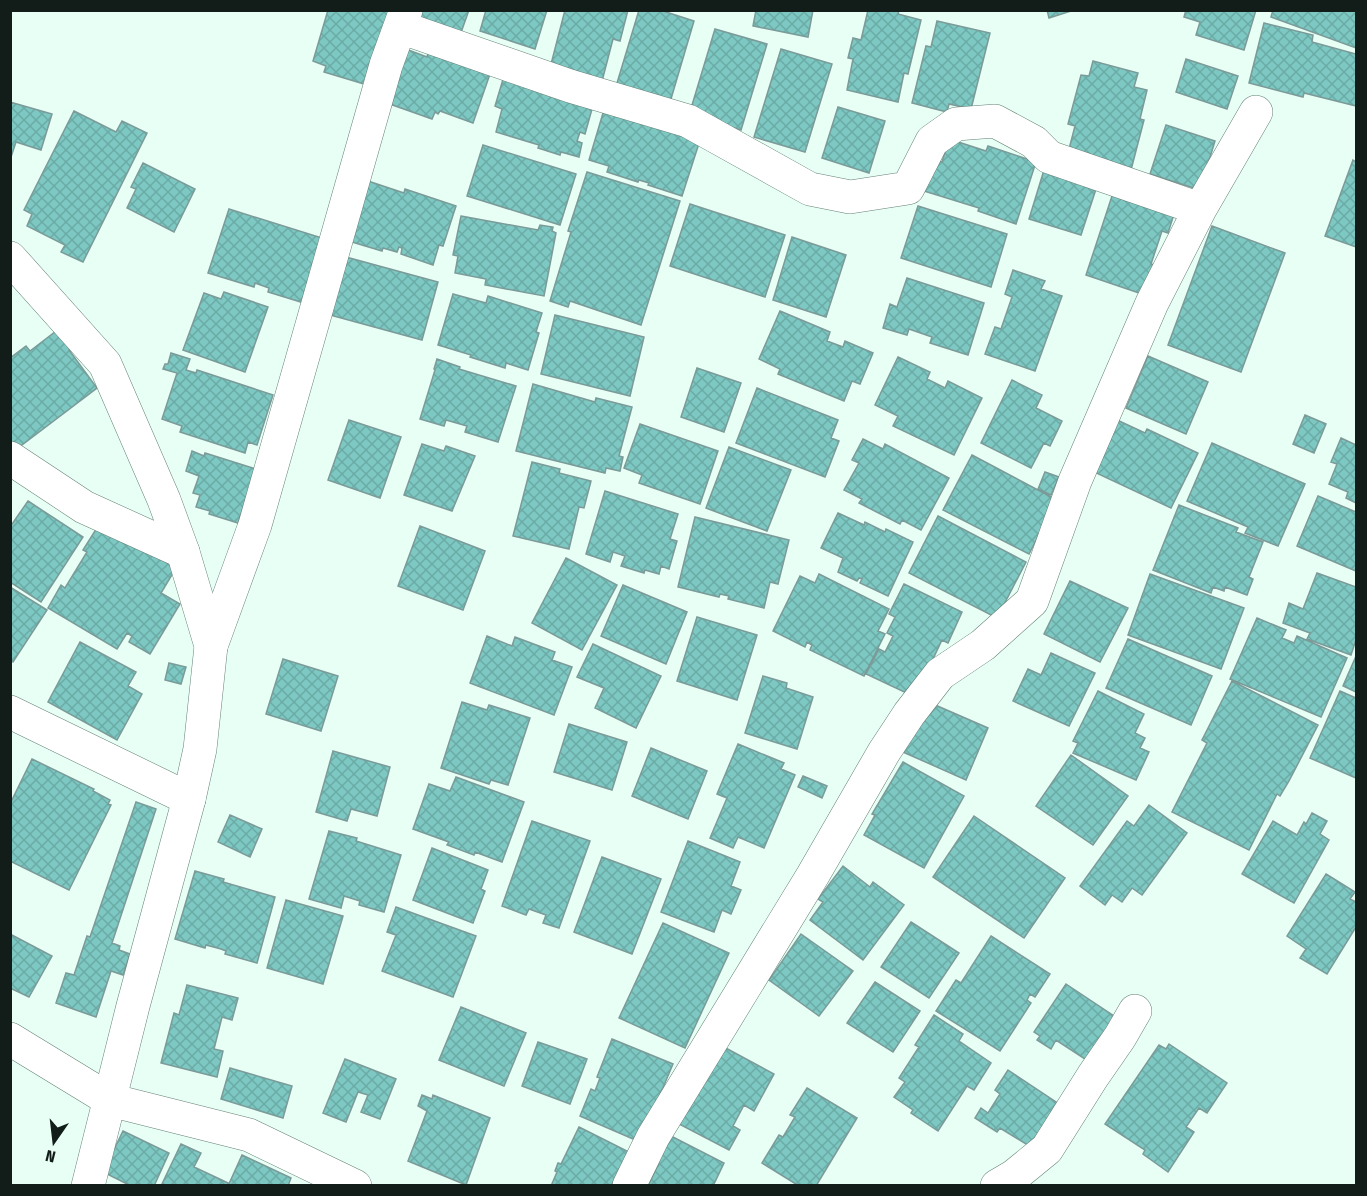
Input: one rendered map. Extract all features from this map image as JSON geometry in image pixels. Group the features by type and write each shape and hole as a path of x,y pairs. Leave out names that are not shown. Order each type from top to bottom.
{"street":[{"path":"88,1185 189,799 200,749 211,646 255,525 386,64 403,19 570,86 687,121 810,189 850,197 908,188 932,141 956,124 995,121 1034,142 1049,157 1200,209"},
{"path":"629,1185 653,1137 909,714 940,674 983,645 1032,601 1075,481 1152,303 1200,209 1256,112"},
{"path":"10,258 105,364 164,500 183,552 211,646"},
{"path":"10,458 84,507 183,552"},
{"path":"10,712 189,799"},
{"path":"997,1185 1014,1176 1047,1149 1135,1011"},
{"path":"10,1039 110,1100 249,1135 355,1185"}],"building":[{"path":"328,10 397,10 374,87 324,72 326,66 313,61"},
{"path":"416,10 469,10 458,41 411,25"},
{"path":"486,10 547,10 535,49 480,31"},
{"path":"565,10 628,10 620,41 613,39 601,85 549,72"},
{"path":"639,10 660,10 694,21 668,109 614,93"},
{"path":"756,10 813,10 808,37 753,26"},
{"path":"868,10 899,10 898,14 921,20 908,74 904,73 898,102 847,90 853,59 848,58 853,38 861,40"},
{"path":"1047,10 1074,10 1049,18"},
{"path":"1186,10 1256,10 1244,50 1196,35 1200,22 1184,17"},
{"path":"1273,10 1356,10 1356,48 1271,17"},
{"path":"937,21 990,33 971,109 949,104 947,112 912,103 926,46 931,47"},
{"path":"1264,23 1313,35 1312,42 1356,54 1356,106 1304,93 1303,97 1249,83"},
{"path":"715,29 767,44 741,130 689,115"},
{"path":"403,48 427,57 428,53 490,74 473,123 440,111 438,114 435,112 432,119 384,102"},
{"path":"781,49 832,64 805,152 754,137"},
{"path":"1186,59 1238,76 1227,109 1176,92"},
{"path":"1093,61 1138,73 1134,87 1147,90 1140,119 1144,120 1131,170 1068,153 1075,126 1068,124 1081,75 1089,76"},
{"path":"504,76 594,102 585,134 580,132 577,141 582,143 579,157 561,152 560,155 538,148 539,145 496,132 502,109 495,106"},
{"path":"10,102 52,114 41,150 16,142 10,160"},
{"path":"606,103 702,134 682,196 648,185 649,183 639,180 638,182 607,172 609,166 589,160"},
{"path":"838,107 885,121 869,173 822,158"},
{"path":"74,111 116,132 122,121 147,133 83,262 61,252 65,245 27,226 32,214 24,210"},
{"path":"1166,125 1215,141 1200,190 1150,174"},
{"path":"949,139 986,151 988,146 1036,162 1016,224 978,211 979,208 924,191 934,159 942,162"},
{"path":"483,145 576,174 560,225 467,196"},
{"path":"1353,160 1356,162 1356,247 1325,236"},
{"path":"143,163 195,189 174,232 127,208 136,189 131,187"},
{"path":"1044,170 1097,186 1081,235 1029,219"},
{"path":"587,172 680,201 641,325 570,301 568,307 550,301 571,232 568,231"},
{"path":"368,181 404,193 405,189 456,206 443,246 439,245 433,265 401,254 402,248 399,247 397,252 383,248 382,251 342,239"},
{"path":"1114,190 1175,211 1168,233 1162,231 1151,264 1158,266 1148,296 1086,275"},
{"path":"690,204 785,235 765,297 670,266"},
{"path":"918,206 1007,234 991,287 901,258"},
{"path":"229,209 325,239 304,303 268,292 269,288 255,283 254,287 208,273"},
{"path":"461,216 538,230 540,225 553,227 552,231 556,233 544,296 485,285 486,279 455,273 458,256 453,255"},
{"path":"1212,226 1285,253 1241,372 1168,345"},
{"path":"792,237 846,255 826,317 773,300"},
{"path":"346,257 438,282 422,340 330,315"},
{"path":"1013,270 1045,281 1041,289 1062,296 1035,371 985,354 995,327 1001,329 1012,297 1005,294"},
{"path":"907,278 984,303 968,355 930,343 932,337 909,329 907,335 883,328 890,304 897,307"},
{"path":"224,292 268,307 245,372 183,350 204,293 221,299"},
{"path":"453,294 486,303 488,296 542,313 536,332 539,333 528,370 506,363 505,368 438,345"},
{"path":"780,311 830,332 827,341 843,347 845,341 873,353 860,384 852,381 844,401 778,374 780,369 759,359"},
{"path":"555,315 644,337 630,396 541,374"},
{"path":"60,328 74,347 69,350 97,388 14,451 10,447 10,358 26,346 30,351"},
{"path":"171,353 190,359 186,370 196,373 197,370 273,395 257,445 248,442 245,453 180,432 182,426 162,419 177,373 163,369 165,364 168,364"},
{"path":"1148,356 1208,382 1186,434 1126,408"},
{"path":"898,357 930,372 927,379 945,388 948,381 982,398 954,455 893,426 898,416 875,405"},
{"path":"437,359 460,367 459,369 516,386 498,442 465,432 467,426 446,420 444,426 420,419"},
{"path":"697,368 741,383 724,432 681,417"},
{"path":"1012,380 1042,395 1036,408 1062,421 1050,446 1044,443 1031,468 981,443"},
{"path":"533,384 595,402 596,398 632,407 619,456 623,457 620,471 606,468 605,473 516,451"},
{"path":"757,388 838,420 831,438 839,441 825,477 736,443"},
{"path":"1305,415 1326,424 1314,453 1293,444"},
{"path":"349,420 401,437 380,498 328,480"},
{"path":"1117,420 1145,433 1147,429 1198,453 1171,508 1092,471"},
{"path":"640,424 718,451 700,504 639,483 642,475 624,468"},
{"path":"1341,438 1356,445 1356,503 1346,498 1348,492 1329,484 1337,464 1331,462"},
{"path":"863,439 883,449 885,444 949,478 921,530 902,520 900,524 859,503 862,499 844,490 859,463 852,460"},
{"path":"1212,443 1305,484 1278,546 1245,533 1248,527 1187,501"},
{"path":"422,444 444,451 446,446 475,456 452,511 404,495"},
{"path":"729,447 791,470 767,531 706,508"},
{"path":"192,451 256,469 238,523 209,514 210,511 196,507 200,495 193,493 199,476 186,471"},
{"path":"972,455 1057,500 1029,554 943,510"},
{"path":"532,462 560,469 559,473 591,481 584,508 579,507 569,549 513,536"},
{"path":"1045,472 1059,477 1051,495 1038,489"},
{"path":"605,491 678,514 670,539 677,541 669,569 661,566 659,574 645,570 644,573 621,566 625,556 613,552 610,562 586,554"},
{"path":"1318,496 1356,512 1356,571 1297,546"},
{"path":"28,501 83,537 41,602 10,582 10,527"},
{"path":"1179,505 1238,528 1236,532 1263,542 1249,577 1253,579 1247,595 1225,587 1224,591 1213,587 1211,593 1153,570"},
{"path":"838,513 885,532 886,529 913,542 888,596 860,583 862,579 859,578 857,581 838,572 843,558 821,548"},
{"path":"938,516 1026,562 997,618 909,573"},
{"path":"695,517 789,540 778,584 770,582 764,608 728,599 729,596 720,594 719,597 678,587"},
{"path":"100,523 176,568 161,593 180,604 150,654 129,642 132,636 127,633 117,649 48,608 61,585 65,588 87,552 83,550"},
{"path":"420,526 485,551 463,610 398,586"},
{"path":"566,558 617,585 582,650 532,623"},
{"path":"1317,573 1356,587 1356,640 1351,655 1307,639 1310,633 1283,623 1289,603 1303,609"},
{"path":"819,574 889,609 878,631 885,634 864,676 810,650 812,645 807,642 805,647 773,631 800,576 815,583"},
{"path":"1150,574 1244,608 1221,669 1128,635"},
{"path":"1070,581 1128,608 1100,662 1044,634"},
{"path":"904,584 962,612 948,643 942,640 915,697 866,674 879,649 885,652 893,636 887,633 895,617 889,614"},
{"path":"623,585 687,612 666,664 601,636"},
{"path":"10,587 47,610 13,662 10,660"},
{"path":"697,617 757,635 737,700 677,681"},
{"path":"1257,618 1286,630 1282,638 1294,643 1297,636 1347,658 1321,717 1230,679"},
{"path":"487,636 512,646 515,637 555,652 552,660 572,667 554,715 470,683"},
{"path":"1128,639 1212,676 1191,725 1106,688"},
{"path":"80,642 136,672 128,686 142,694 117,740 48,702"},
{"path":"593,644 661,676 636,728 595,708 604,688 577,677"},
{"path":"1051,653 1095,673 1069,726 1013,701 1028,669 1041,675"},
{"path":"1356,656 1356,692 1343,686"},
{"path":"283,659 338,676 321,731 266,714"},
{"path":"169,663 186,667 181,684 165,680"},
{"path":"763,676 787,683 786,688 813,697 797,749 745,733"},
{"path":"1232,681 1318,725 1289,781 1280,796 1277,794 1249,850 1172,812 1207,743 1202,740"},
{"path":"1098,691 1144,714 1135,733 1145,738 1140,748 1149,752 1136,780 1073,753 1078,743 1073,741"},
{"path":"1340,691 1356,698 1356,778 1310,758"},
{"path":"926,701 988,728 966,780 903,752"},
{"path":"462,702 487,710 489,705 530,718 508,785 491,780 489,784 441,768"},
{"path":"569,724 627,742 612,790 554,772"},
{"path":"738,744 784,763 781,769 795,775 764,848 738,837 733,848 710,838 727,798 717,794"},
{"path":"651,748 707,771 688,819 632,796"},
{"path":"333,751 390,767 377,816 351,809 347,821 316,812"},
{"path":"1071,755 1128,796 1093,845 1036,806"},
{"path":"32,759 94,789 93,791 110,800 108,804 111,805 69,890 10,861 10,804"},
{"path":"903,762 964,796 924,868 864,835 875,815 872,814"},
{"path":"803,776 827,786 822,798 798,787"},
{"path":"456,777 524,802 502,862 447,845 449,842 413,829 429,784 450,791"},
{"path":"136,802 156,809 112,943 120,946 119,950 130,954 123,975 111,971 96,1017 56,1003 66,973 74,975 87,936 90,937"},
{"path":"1149,805 1187,833 1142,895 1132,888 1122,902 1112,895 1105,905 1080,886 1127,821 1134,826"},
{"path":"1312,813 1327,821 1320,834 1329,840 1294,903 1242,874 1273,821 1297,835"},
{"path":"230,815 262,829 250,857 218,842"},
{"path":"974,816 1065,878 1024,938 933,877"},
{"path":"532,821 590,841 559,928 543,923 546,915 529,909 526,915 502,906"},
{"path":"329,831 357,838 356,841 401,855 384,912 359,905 360,901 344,896 341,908 309,899"},
{"path":"688,841 740,862 731,886 741,890 731,914 722,910 714,932 661,912"},
{"path":"432,848 488,870 481,889 485,891 473,923 413,900"},
{"path":"602,857 661,879 632,954 574,932"},
{"path":"843,866 870,887 873,882 904,905 863,960 810,920 823,902 818,899"},
{"path":"195,871 224,879 223,882 275,897 257,963 225,954 226,951 221,949 206,945 205,948 175,939"},
{"path":"1326,874 1355,892 1350,899 1356,902 1356,927 1327,974 1300,958 1306,949 1287,936"},
{"path":"286,900 343,916 323,984 267,968"},
{"path":"396,907 476,936 453,997 382,971 396,935 387,932"},
{"path":"911,922 959,953 929,998 881,967"},
{"path":"663,923 729,953 685,1048 619,1018"},
{"path":"10,934 52,956 29,997 10,988"},
{"path":"801,934 853,971 819,1016 769,980"},
{"path":"991,936 1050,974 1035,997 1030,994 1027,1000 1031,1003 1000,1051 936,1011 956,980 961,983"},
{"path":"875,982 920,1011 893,1052 847,1023"},
{"path":"1066,984 1117,1018 1088,1061 1056,1040 1051,1049 1037,1040 1040,1036 1034,1032"},
{"path":"187,985 238,998 232,1020 222,1017 214,1049 223,1051 217,1077 161,1063 174,1013 179,1015"},
{"path":"461,1007 526,1033 504,1086 439,1060"},
{"path":"934,1015 963,1034 959,1041 991,1063 974,1090 967,1086 938,1131 911,1113 913,1110 894,1097 905,1082 899,1078 919,1047 915,1045"},
{"path":"612,1039 673,1064 640,1142 580,1116 591,1089 595,1091 600,1078 597,1077"},
{"path":"538,1042 587,1059 570,1104 522,1086"},
{"path":"1169,1044 1227,1083 1207,1113 1199,1108 1186,1127 1194,1132 1168,1172 1143,1154 1145,1150 1105,1124 1159,1045 1166,1049"},
{"path":"722,1046 774,1074 754,1111 744,1105 733,1126 740,1130 729,1150 679,1124"},
{"path":"345,1059 396,1079 380,1119 361,1112 368,1095 358,1092 346,1122 323,1113"},
{"path":"230,1068 292,1086 283,1118 221,1099"},
{"path":"1008,1070 1059,1104 1031,1147 1000,1128 997,1132 975,1118 981,1108 988,1113 1000,1094 995,1090"},
{"path":"807,1088 857,1118 816,1186 799,1186 762,1163 779,1135 783,1137 795,1117 790,1115"},
{"path":"422,1095 432,1099 433,1095 490,1118 466,1185 408,1161 427,1111 418,1106"},
{"path":"579,1127 629,1152 611,1186 551,1186 558,1163 561,1164"},
{"path":"123,1131 169,1153 154,1186 131,1186 103,1172"},
{"path":"669,1135 724,1163 713,1186 648,1186 658,1165 654,1163"},
{"path":"181,1144 201,1153 194,1167 228,1183 227,1186 161,1186"},
{"path":"242,1155 291,1178 288,1186 228,1186"}]}
